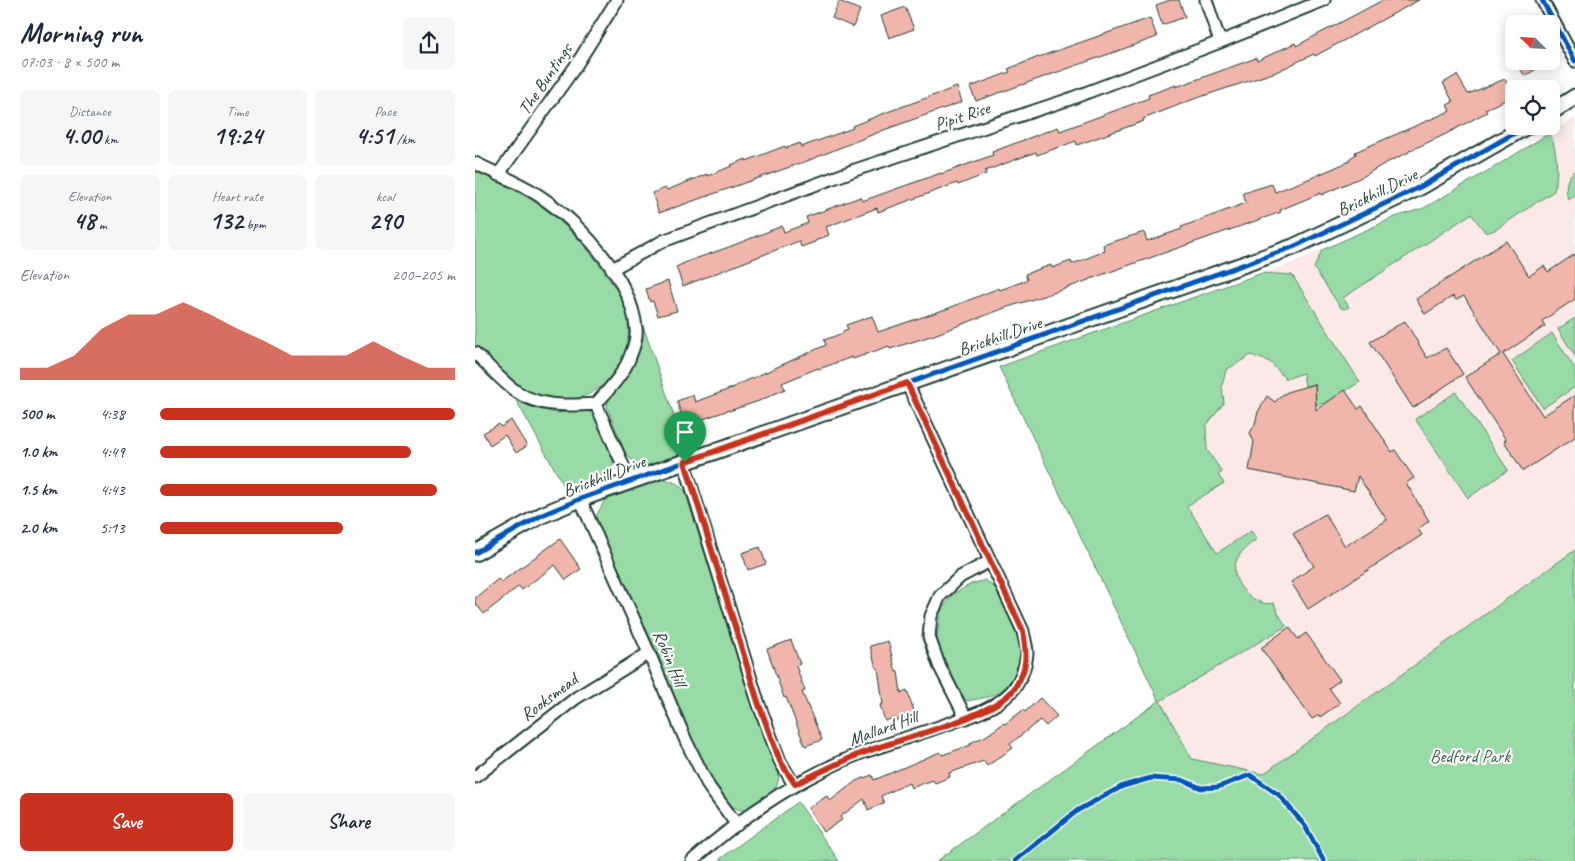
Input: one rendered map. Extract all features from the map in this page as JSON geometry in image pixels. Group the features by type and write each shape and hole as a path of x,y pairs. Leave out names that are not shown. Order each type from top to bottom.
{"street":[{"name":"The Buntings","path":"498,174 575,67 617,0"},
{"path":"1206,0 1221,42"},
{"name":"Pipit Rise","path":"612,269 672,238 855,170 1067,100 1221,42 1324,0"},
{"path":"1543,0 1575,61"},
{"path":"1560,106 1575,97"},
{"name":"Brickhill Drive","path":"475,553 542,516 580,499 1293,247 1420,187 1511,135"},
{"path":"475,163 530,190 559,211 591,242 612,269 629,299 636,329 631,356 614,384 596,404 567,406 547,404 523,396 509,387 475,353"},
{"name":"Mallard Hill","path":"692,861 707,847 795,784 861,754 965,718 997,704 1013,690 1023,674 1027,652 1023,631 907,383"},
{"path":"596,404 630,481"},
{"path":"685,462 758,702 780,761 795,784"},
{"name":"Robin Hill","path":"580,499 649,653 686,742 709,787 737,825"},
{"path":"965,718 939,665 929,637 931,616 939,596 960,576 990,561"},
{"name":"Rooksmead","path":"475,776 576,698 649,653"}],"shaded area":[{"path":"1575,118 1575,550 1263,775 1192,759 1159,702 999,367 1293,263 1395,217 1424,208 1547,135 1560,135 1560,127"}],"green space":[{"path":"1547,135 1551,135 1557,162 1554,191 1495,230 1486,233 1471,214 1343,298 1349,307 1341,308 1314,268 1322,250 1395,217 1424,208"},
{"path":"1575,170 1575,196 1568,200 1567,183"},
{"path":"475,171 529,198 553,215 585,246 622,299 628,324 627,346 619,366 607,382 590,393 571,400 549,400 526,392 512,383 475,346"},
{"name":"Bedford Park","path":"1262,273 1292,275 1360,382 1326,403 1316,405 1315,384 1305,386 1303,373 1286,379 1270,362 1251,355 1226,370 1222,386 1224,403 1206,426 1207,450 1222,472 1218,475 1224,483 1187,506 1217,553 1251,531 1257,539 1237,558 1236,578 1245,592 1259,602 1274,603 1286,626 1160,701 1192,759 1263,774 1575,550 1575,861 937,861 1159,701 999,367"},
{"path":"1575,318 1575,356 1558,329"},
{"path":"641,320 687,453 655,465 640,464 633,461 626,454 607,407 610,396 632,365 639,340"},
{"path":"1552,333 1575,369 1575,387 1543,408 1512,361"},
{"path":"1456,392 1508,470 1468,498 1415,419"},
{"path":"516,400 538,409 557,413 583,410 593,413 599,420 613,461 611,473 602,483 569,495"},
{"path":"662,479 675,482 685,491 761,731 778,771 777,785 772,792 748,809 740,810 726,804 707,776 658,655 598,526 596,516 605,500"},
{"path":"985,580 998,590 1021,637 1022,656 1017,673 1002,690 988,697 967,701 951,680 937,640 940,613 952,595 971,584"},
{"path":"798,802 839,861 721,861 720,859"}],"building":[{"path":"1170,0 1179,0 1185,17 1162,25 1156,5"},
{"path":"1383,0 1419,0 1315,56 1314,54 1276,72 1194,99 1143,119 1144,121 1077,145 1076,141 1037,155 1036,152 985,171 986,174 958,185 957,183 878,212 877,208 826,227 829,235 815,242 801,247 799,241 683,286 676,267 689,261 782,226 784,232 808,223 806,217 860,197 862,201 941,174 993,155 992,152 1058,127 1060,131 1149,98 1148,95 1176,85 1176,87 1256,58 1257,61 1295,43 1296,46"},
{"path":"839,1 860,10 853,27 832,18"},
{"path":"905,7 914,29 889,38 881,16"},
{"path":"1150,18 1157,37 976,101 970,87 1010,72 1008,69 1036,58"},
{"path":"1521,70 1535,70 1525,76"},
{"path":"1457,75 1468,94 1505,79 1505,100 1485,109 1487,112 1364,176 1280,210 1281,212 1059,291 1005,308 934,335 890,349 889,346 853,359 852,357 818,368 782,383 785,389 759,401 692,423 690,417 683,420 677,401 693,395 695,402 735,387 826,345 824,340 843,333 843,331 848,329 846,325 872,316 878,332 949,308 999,288 1000,290 1027,280 1025,274 1051,265 1052,268 1071,261 1072,264 1105,251 1103,245 1144,232 1147,241 1182,229 1181,227 1246,203 1243,193 1272,184 1275,192 1350,161 1349,159 1356,154 1355,152 1450,111 1447,105 1453,102 1443,83"},
{"path":"957,87 962,102 884,130 807,161 659,213 652,193 666,188 667,190 707,174 707,176 746,159 746,161 785,146 786,148 800,143 801,147 853,128 852,126 890,111"},
{"path":"1506,241 1529,276 1544,266 1548,272 1575,254 1575,299 1542,321 1545,326 1503,354 1543,416 1575,395 1575,437 1523,471 1504,441 1506,440 1465,377 1501,354 1464,296 1456,300 1453,296 1425,314 1416,299"},
{"path":"668,281 677,311 658,316 653,301 650,302 646,289"},
{"path":"1405,321 1427,358 1446,348 1463,374 1413,408 1370,342"},
{"path":"1315,384 1316,410 1345,390 1358,409 1362,406 1392,452 1395,450 1414,478 1406,483 1429,521 1418,529 1422,535 1308,609 1291,582 1314,566 1293,534 1325,514 1345,546 1387,520 1358,476 1354,491 1249,470 1254,442 1250,433 1267,396 1275,402 1282,395 1290,391"},
{"path":"511,420 527,446 516,453 505,435 490,445 483,433 499,424 501,427"},
{"path":"560,539 581,569 566,580 555,565 522,590 519,586 484,614 475,603 475,598 498,579 501,582"},
{"path":"760,547 766,564 748,570 742,553"},
{"path":"1289,627 1298,639 1306,633 1340,680 1329,688 1340,703 1320,717 1319,715 1312,719 1261,648"},
{"path":"791,640 800,664 796,666 805,691 802,692 822,740 805,746 786,697 784,698 767,649"},
{"path":"888,641 896,672 898,671 901,693 907,690 915,714 895,721 894,718 885,721 880,705 883,704 878,668 876,668 870,646"},
{"path":"1040,698 1057,716 1046,726 1040,720 1010,744 1013,748 987,766 984,761 949,773 950,777 935,783 933,780 911,788 909,783 881,796 884,803 868,810 864,799 840,817 842,820 823,832 808,808 827,796 830,801 856,781 872,775 874,780 940,752 942,755 971,745 970,743 986,736 1023,710 1025,712"}],"cycle path":[{"path":"1542,0 1575,61"},
{"path":"475,553 542,515 580,499 1293,247 1420,187 1511,135"},
{"path":"1015,861 1078,810 1123,786 1151,778 1182,780 1201,788 1218,787 1250,775 1279,795 1305,826 1324,861"}],"route":[{"path":"907,383 1023,631 1027,652 1023,674 1013,690 997,704 965,718 861,754 795,784 780,761 758,702 685,462 907,383"}]}
